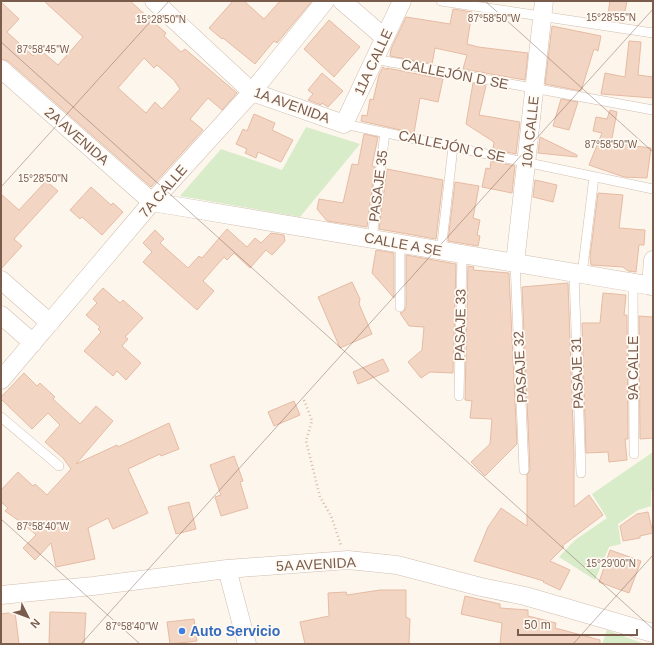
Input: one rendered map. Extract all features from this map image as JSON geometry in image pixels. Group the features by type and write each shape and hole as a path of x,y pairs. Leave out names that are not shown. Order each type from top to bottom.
{"street":[{"name":"1A AVENIDA","path":"154,1 252,92 344,124"},
{"name":"7A CALLE","path":"1,380 152,202 252,92 325,1"},
{"path":"342,1 384,37"},
{"name":"11A CALLE","path":"344,124 402,1"},
{"name":"10A CALLE","path":"515,263 543,9"},
{"name":"2A AVENIDA","path":"1,69 152,202"},
{"name":"CALLE A SE","path":"152,202 652,286"},
{"path":"652,286 653,260"},
{"path":"1,280 50,323"},
{"path":"1,315 33,343"},
{"name":"5A AVENIDA","path":"1,594 93,586 227,569 348,560 397,565 481,587 556,604 651,633"},
{"path":"227,569 247,644"}],"lane":[{"path":"441,1 543,9 653,33"},
{"name":"CALLEJÓN D SE","path":"374,59 653,110"},
{"name":"CALLEJÓN C SE","path":"344,124 653,189"},
{"name":"PASAJE 35","path":"372,239 385,132"},
{"path":"441,251 453,147"},
{"name":"PASAJE 31","path":"581,473 578,274 594,176"},
{"path":"400,244 400,307"},
{"name":"PASAJE 33","path":"459,396 462,254"},
{"name":"PASAJE 32","path":"515,263 524,470"},
{"name":"9A CALLE","path":"633,283 634,454"},
{"path":"1,418 59,466"}],"path":[{"path":"304,400 312,421 306,441 320,497 331,516 348,560"}],"green space":[{"path":"306,127 360,144 300,217 180,196 221,149 282,170"},
{"path":"653,452 653,490 651,491 651,506 638,510 618,524 621,544 609,547 595,580 559,557 575,540 607,518 592,494"},
{"path":"607,630 642,643 642,644 602,644"}],"building":[{"path":"44,1 130,1 166,33 164,36 181,52 185,49 237,93 222,110 208,98 190,119 203,130 151,187 8,61 1,59 1,2 19,19 7,32 33,56 39,49 58,65 83,37","holes":["144,58 154,68 157,65 174,80 180,89 162,109 155,102 146,113 118,88"]},
{"path":"233,1 244,1 264,19 280,1 312,1 277,43 274,41 255,64 209,28"},
{"path":"610,1 627,1 623,22 607,20"},
{"path":"453,9 472,12 467,44 478,47 528,53 525,80 463,69 467,55 435,48 432,64 390,56 391,49 406,17 450,24"},
{"path":"329,20 360,47 334,77 304,49"},
{"path":"552,26 601,36 598,51 594,49 581,91 545,84"},
{"path":"629,41 641,42 638,75 653,77 653,98 601,94 605,73 625,77"},
{"path":"383,67 387,70 387,68 443,79 438,102 420,98 414,133 361,121 362,115 367,116 370,99 373,100 379,75"},
{"path":"322,73 343,91 328,107 322,103 321,105 308,100 313,94 308,90"},
{"path":"473,83 486,86 479,115 520,122 516,154 493,149 494,142 466,124"},
{"path":"561,99 578,102 569,130 553,126"},
{"path":"610,110 617,112 612,143 651,148 647,178 624,177 589,165 602,133 593,131 596,117 607,119"},
{"path":"254,114 275,123 272,130 293,140 281,162 258,152 256,158 245,153 247,149 236,144 243,129 247,131"},
{"path":"364,134 378,137 372,166 375,167 367,227 327,221 317,209 319,199 343,203 352,164 358,165"},
{"path":"540,137 577,155 577,157 538,153"},
{"path":"491,161 515,166 512,193 482,187 486,168 490,169"},
{"path":"387,169 443,180 436,239 379,229"},
{"path":"535,180 557,185 553,202 533,197"},
{"path":"46,181 58,191 14,239 22,246 1,269 1,194 19,210"},
{"path":"455,182 479,186 473,218 480,220 477,235 480,236 478,246 448,241"},
{"path":"91,187 111,205 113,203 123,212 102,235 82,217 80,219 70,210"},
{"path":"598,193 623,195 619,228 645,230 644,245 639,245 636,272 628,271 623,267 591,265 590,257"},
{"path":"227,229 247,247 255,238 261,243 271,233 284,235 285,241 272,255 266,250 250,268 234,253 227,260 224,257 203,281 214,291 197,310 143,262 152,252 143,243 155,230 164,239 160,243 188,268 199,256 202,258"},
{"path":"376,250 394,253 394,298 372,273"},
{"path":"406,255 456,264 453,373 430,372 421,378 408,362 422,350 424,327 409,326 400,313 403,312 406,307"},
{"path":"468,266 474,267 473,270 509,273 517,444 485,476 471,462 490,444 492,419 470,418 472,401 465,400"},
{"path":"352,282 360,299 359,304 372,334 340,348 318,297"},
{"path":"568,283 574,453 574,507 589,495 603,515 562,546 564,547 550,561 570,570 560,590 543,582 544,581 474,561 488,527 501,508 527,526 527,475 530,470 522,287"},
{"path":"103,288 120,303 123,300 143,318 125,337 128,339 122,346 141,363 126,380 117,371 113,376 84,351 101,332 98,329 100,327 86,315 97,303 93,299"},
{"path":"603,293 626,295 624,315 627,315 628,439 625,439 627,460 609,462 608,452 586,453 582,323 600,323"},
{"path":"639,316 653,317 653,438 640,439"},
{"path":"383,359 389,371 358,384 353,372"},
{"path":"24,373 37,386 40,383 55,397 53,399 80,424 96,406 113,421 76,464 117,445 118,447 169,423 179,449 161,456 160,454 128,469 148,513 113,529 108,518 88,528 95,559 56,567 51,543 35,560 23,548 36,535 5,511 8,508 1,502 1,490 18,472 33,486 35,484 47,495 71,469 63,458 45,442 60,425 48,413 32,429 1,399 1,397"},
{"path":"294,401 300,415 274,426 268,412"},
{"path":"234,456 243,481 240,482 248,508 221,516 215,497 221,495 210,465"},
{"path":"189,502 196,529 176,534 168,507"},
{"path":"648,512 653,533 640,536 640,538 623,541 620,526 637,514"},
{"path":"610,550 641,561 629,593 599,582"},
{"path":"380,590 406,590 406,617 410,619 409,644 305,644 300,622 329,616 328,593 346,592 347,595"},
{"path":"465,596 500,604 500,608 528,610 528,616 556,623 555,628 600,640 600,644 500,644 502,623 461,614"},
{"path":"15,612 19,644 1,644 1,614"},
{"path":"50,612 86,613 84,644 49,644"},
{"name":"Auto Servicio","path":"194,619 197,641 170,644 167,622"}],"place":[{"name":"Auto Servicio","path":"182,631"}]}
